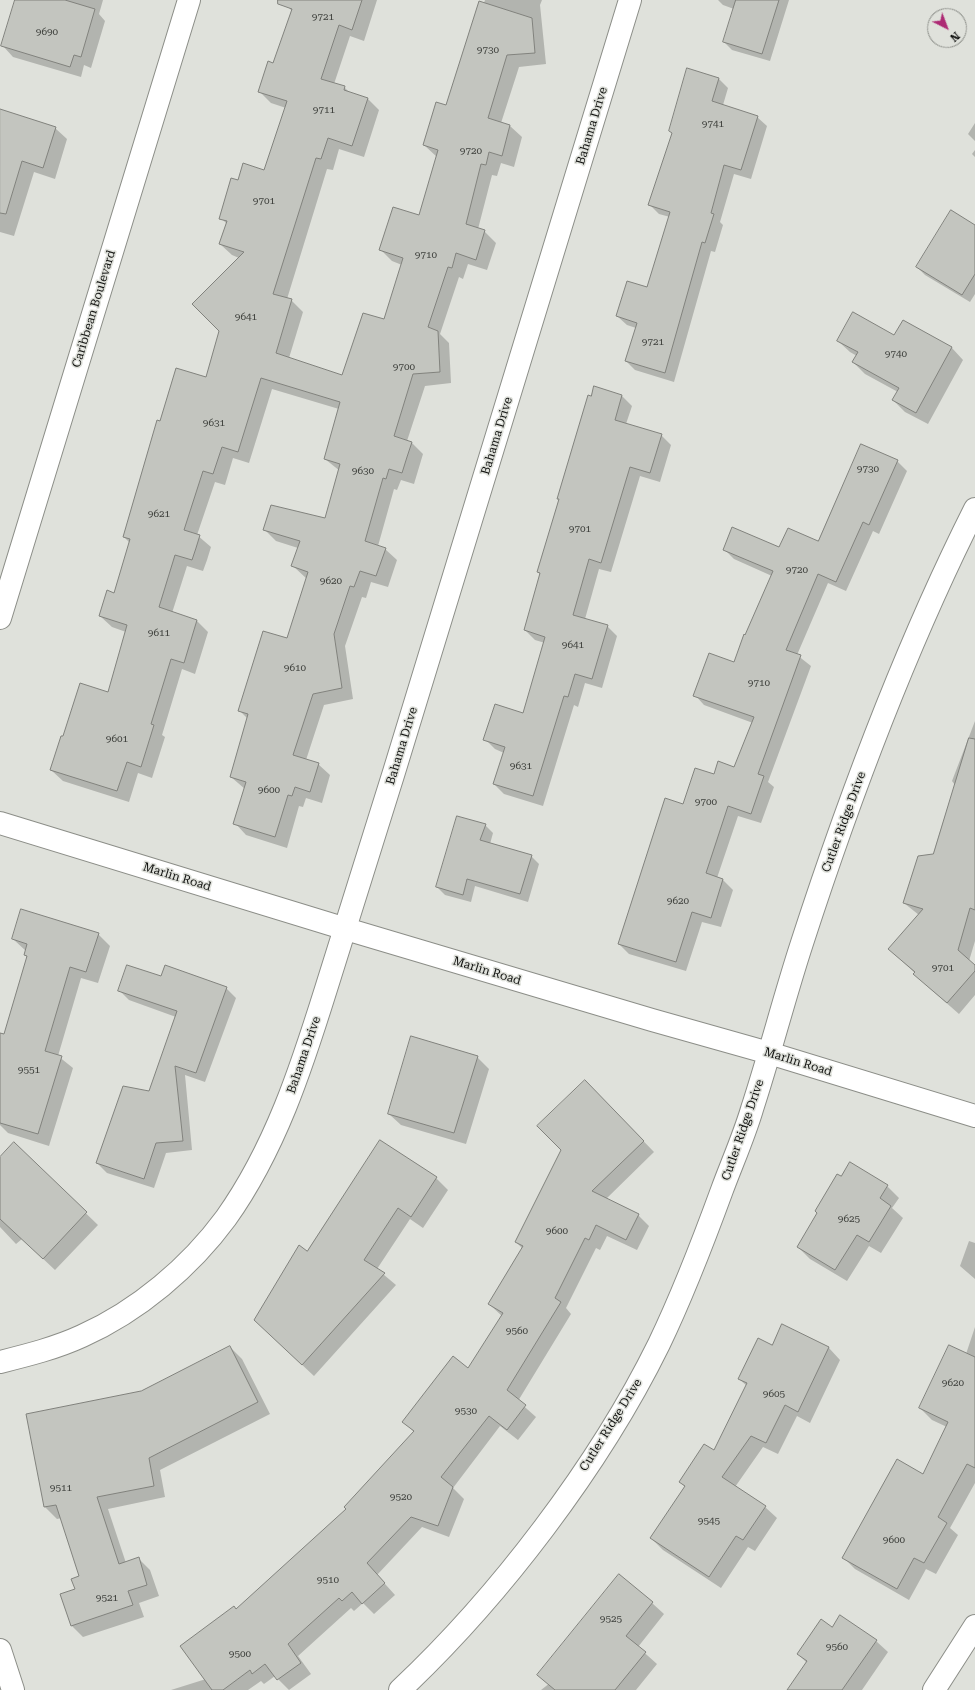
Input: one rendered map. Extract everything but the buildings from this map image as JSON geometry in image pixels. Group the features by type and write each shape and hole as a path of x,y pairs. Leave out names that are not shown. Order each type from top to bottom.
{"street":[{"name":"Caribbean Boulevard","path":"0,618 189,0"},
{"name":"Bahama Drive","path":"0,1362 61,1345 109,1323 161,1286 212,1236 242,1193 260,1161 291,1096 346,929 630,0"},
{"name":"Cutler Ridge Drive","path":"400,1690 470,1616 538,1535 589,1462 636,1385 672,1316 708,1228 752,1112 785,995 833,849 907,656 975,509"},
{"name":"Marlin Road","path":"0,823 346,929 644,1018 769,1053 975,1116"},
{"path":"934,1690 975,1626"},
{"path":"0,1650 13,1690"}]}
